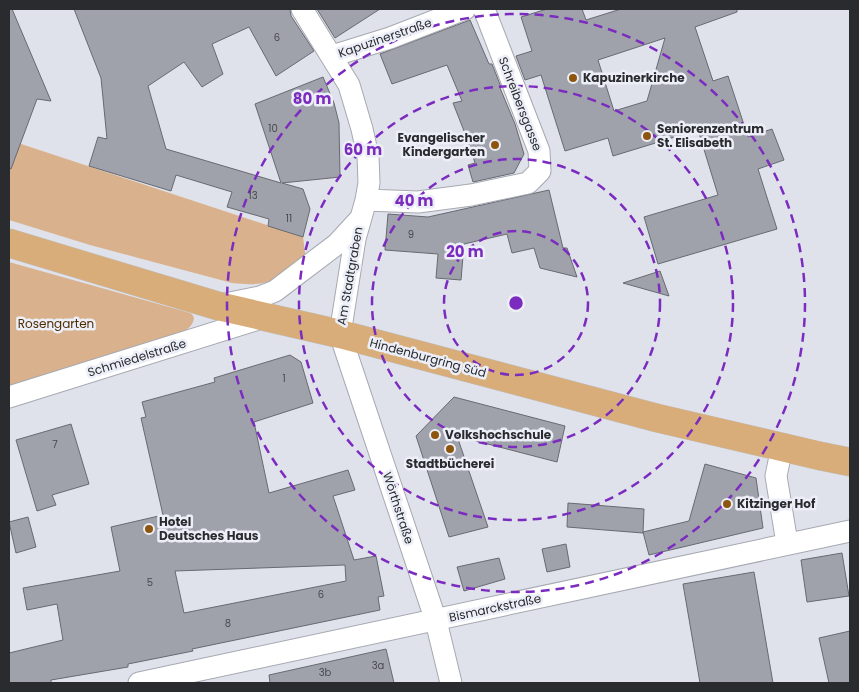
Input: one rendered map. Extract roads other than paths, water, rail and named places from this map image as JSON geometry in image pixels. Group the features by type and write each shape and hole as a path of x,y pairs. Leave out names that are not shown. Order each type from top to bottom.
{"main road":[{"name":"Hindenburgring Süd","path":"9,243 218,306 340,334 581,399 850,462"}],"street":[{"name":"Am Stadtgraben","path":"302,9 349,85 368,156 369,174 363,209 355,238 340,334"},
{"name":"Kapuzinerstraße","path":"332,56 390,38 465,9"},
{"name":"Schreibersgasse","path":"363,209 471,195 528,183 540,171 539,151 484,9"},
{"name":"Am Stadtgraben","path":"218,306 260,297 275,291 337,244 363,209"},
{"name":"Schmiedelstraße","path":"9,397 265,317"},
{"name":"Wörthstraße","path":"340,334 436,621 451,683"},
{"path":"782,447 776,476 787,543"},
{"name":"Bismarckstraße","path":"139,683 850,531"}],"place":[{"name":"Kapuzinerkirche","path":"573,78"},
{"name":"Seniorenzentrum St. Elisabeth","path":"647,136"},
{"name":"Evangelischer Kindergarten","path":"495,145"},
{"name":"Volkshochschule","path":"435,435"},
{"name":"Stadtbücherei","path":"450,449"},
{"name":"Kitzinger Hof","path":"727,504"},
{"name":"Hotel Deutsches Haus","path":"149,529"}],"park label":[{"name":"Rosengarten","path":"56,324"}]}
